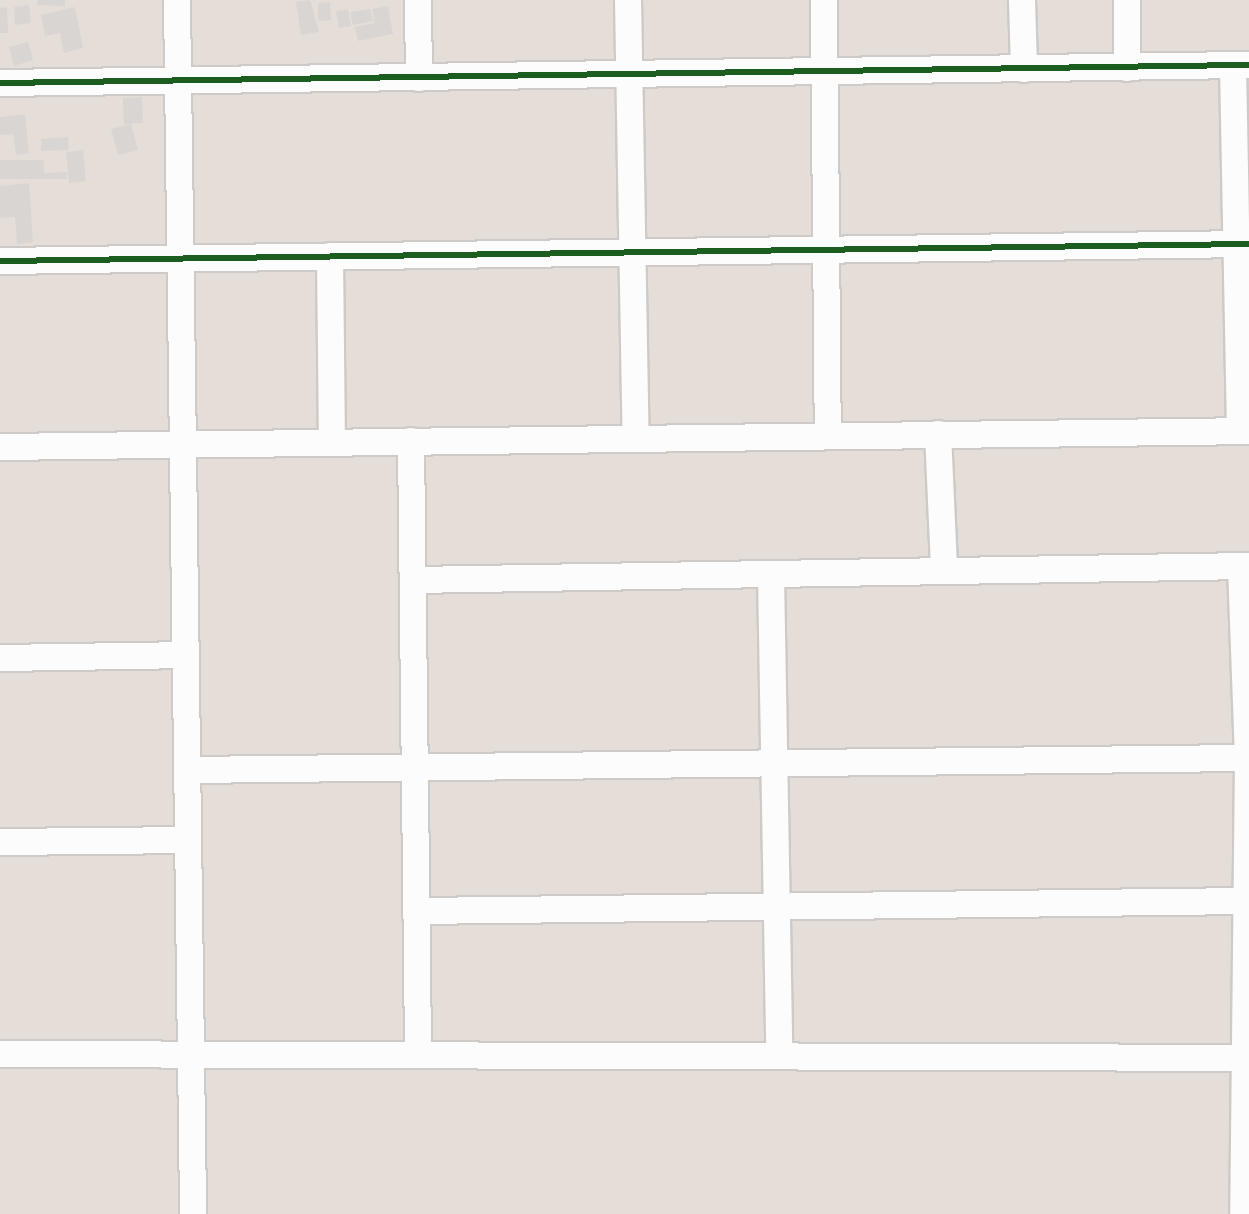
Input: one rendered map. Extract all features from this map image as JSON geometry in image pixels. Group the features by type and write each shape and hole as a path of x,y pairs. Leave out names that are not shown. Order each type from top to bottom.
{"street":[{"path":"177,0 193,1214"},
{"path":"418,0 419,78"},
{"path":"628,0 636,438"},
{"path":"824,0 828,436"},
{"path":"1022,0 1024,69"},
{"path":"1126,0 1127,68"},
{"path":"0,83 1241,65 1244,244 1244,431 0,447"},
{"path":"0,261 1244,244"},
{"path":"330,256 332,442"},
{"path":"938,434 944,568"},
{"path":"411,441 418,1052"},
{"path":"413,580 771,575 944,568 1245,566 1248,758 1247,1058 1243,1214"},
{"path":"771,575 780,1054"},
{"path":"0,658 186,655"},
{"path":"187,770 1248,758"},
{"path":"0,842 188,840"},
{"path":"417,911 1246,901"},
{"path":"0,1054 190,1051 1247,1058"}],"shaded area":[{"path":"0,0 1249,0 1249,1214 0,1214"}],"building":[{"path":"38,0 65,0 65,6 37,5"},
{"path":"310,0 319,32 301,35 296,2"},
{"path":"330,2 331,20 318,21 318,3"},
{"path":"29,5 31,23 15,25 14,7"},
{"path":"388,6 393,34 358,41 355,27 375,23 372,9"},
{"path":"7,7 8,33 0,33 0,8"},
{"path":"75,7 83,48 64,53 60,33 45,36 41,15"},
{"path":"348,9 351,26 339,28 336,11"},
{"path":"370,9 373,21 353,25 350,12"},
{"path":"28,42 33,60 14,66 9,47"},
{"path":"142,97 143,123 124,124 123,98"},
{"path":"25,114 29,153 16,155 13,134 0,135 0,117"},
{"path":"131,124 138,150 118,155 111,129"},
{"path":"68,137 69,150 41,151 41,139"},
{"path":"83,150 86,181 69,183 66,152"},
{"path":"0,160 44,160 44,173 67,172 67,179 0,179"},
{"path":"29,183 33,242 17,244 15,217 0,218 0,186"}],"cycle path":[{"path":"0,83 1249,65"},
{"path":"0,261 1249,244"}]}
